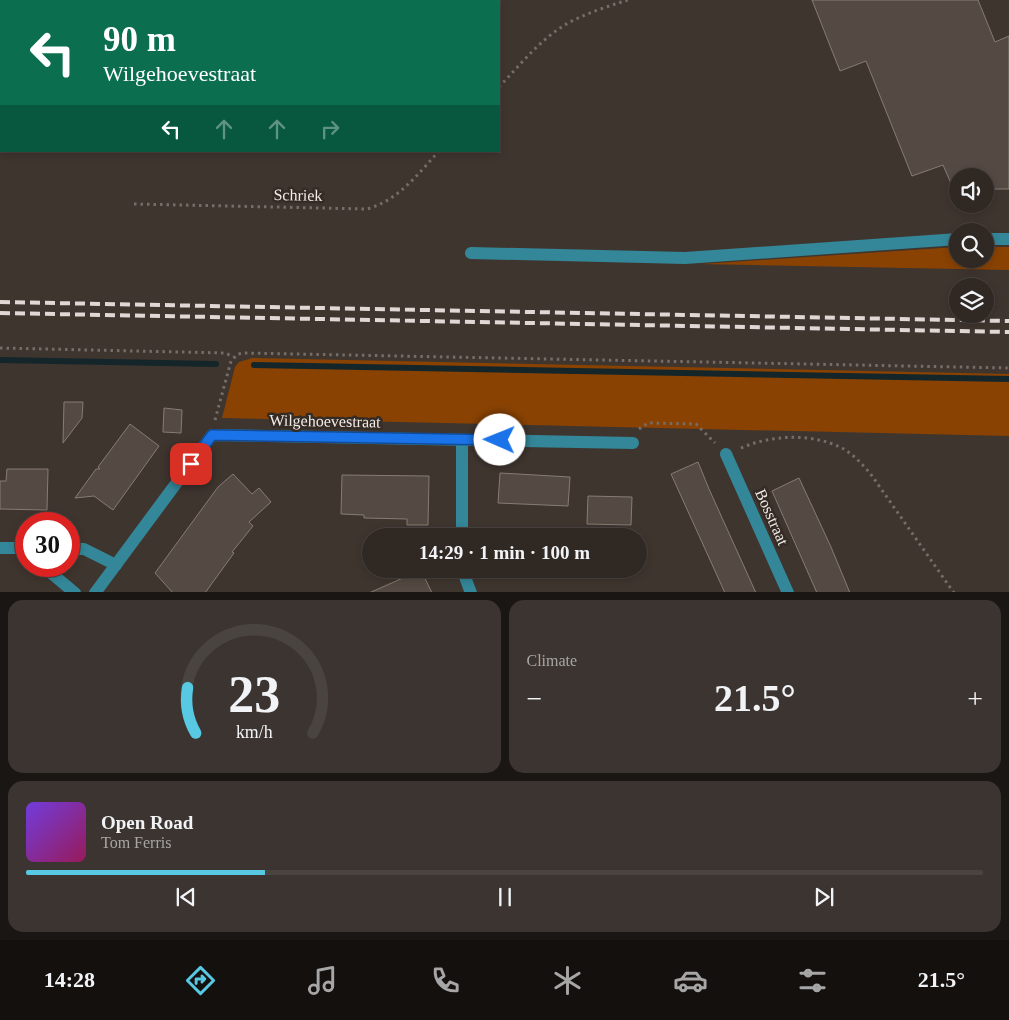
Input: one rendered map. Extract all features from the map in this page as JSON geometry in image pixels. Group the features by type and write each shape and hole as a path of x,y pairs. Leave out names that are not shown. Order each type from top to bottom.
{"street":[{"path":"994,239 1009,238"},
{"path":"471,253 685,258 949,240"},
{"path":"95,592 212,435"},
{"name":"Wilgehoevestraat","path":"212,435 633,443"},
{"path":"462,440 462,528"},
{"name":"Bosstraat","path":"726,454 788,592"},
{"path":"0,548 15,548"},
{"path":"80,549 84,549 116,565"},
{"path":"56,577 75,592"},
{"path":"466,578 471,592"}],"path":[{"path":"500,86 533,51 563,26 591,12 628,0"},
{"name":"Schriek","path":"134,204 367,209 382,205 406,188 439,152"},
{"path":"0,348 225,353 234,356 244,353 1009,368"},
{"path":"212,435 231,361 234,356"},
{"path":"638,429 648,423 696,424 726,454 756,441 777,438 823,441 841,448 857,459 870,473 954,592"}],"shaded area":[{"path":"994,247 1009,247 1009,270 701,264 949,248 949,268 994,268"},
{"path":"252,358 1009,374 1009,436 222,418 235,367 239,362"}],"building":[{"path":"812,0 978,0 995,42 1009,36 1009,189 994,189 994,168 949,168 949,179 943,165 912,176 866,61 840,71"},
{"path":"64,402 83,402 82,418 63,443"},
{"path":"164,408 182,410 181,433 163,432"},
{"path":"130,424 159,446 113,510 94,496 75,498 96,469 100,469 98,467"},
{"path":"698,462 756,592 725,592 671,474"},
{"path":"7,469 48,469 47,510 0,509 0,481 6,481"},
{"path":"500,473 570,477 568,506 498,503"},
{"path":"233,474 252,494 259,488 271,502 249,522 253,526 232,552 234,553 206,592 172,592 155,573 218,487"},
{"path":"342,475 429,476 428,525 407,525 407,519 364,518 364,515 341,514"},
{"path":"799,478 850,592 817,592 772,491"},
{"path":"588,496 632,497 631,525 587,524"},
{"path":"403,578 425,578 432,592 371,592"}],"waterway":[{"path":"0,360 216,364"},
{"path":"254,365 1009,379"}],"railway":[{"path":"0,302 1009,321"},
{"path":"0,313 1009,332"}],"route":[{"path":"191,464 212,435 500,440"}]}
